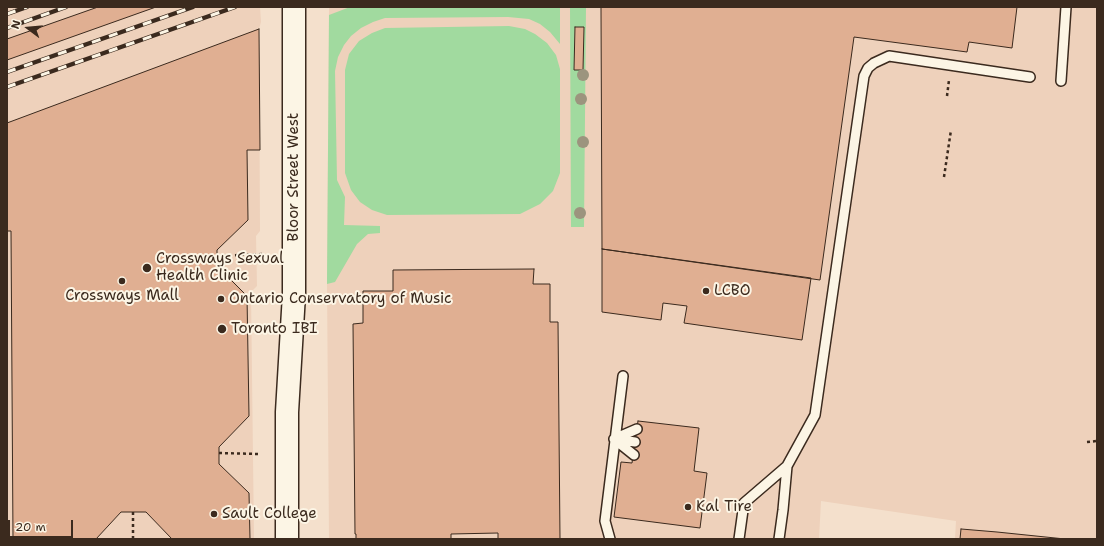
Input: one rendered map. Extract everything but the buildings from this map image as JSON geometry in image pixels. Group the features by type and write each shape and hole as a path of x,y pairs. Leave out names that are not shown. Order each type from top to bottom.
{"main road":[{"name":"Bloor Street West","path":"287,539 287,412 294,294 294,7"}],"lane":[{"path":"1061,81 1066,7"},
{"path":"739,539 744,503 786,466 815,414 864,76 868,68 874,63 889,56 1030,77"},
{"path":"610,539 605,521 623,376"},
{"path":"614,439 637,428"},
{"path":"614,439 635,442"},
{"path":"614,439 634,455"},
{"path":"779,539 786,466"}],"path":[{"path":"947,96 950,78"},
{"path":"944,177 951,130"},
{"path":"217,256 262,254"},
{"path":"1087,442 1097,441"},
{"path":"219,453 259,454"},
{"path":"133,512 133,539"}],"shaded area":[{"name":"Crossways Mall","path":"7,7 260,7 260,231 256,236 257,286 251,292 254,539 7,539"},
{"path":"329,7 1097,7 1097,539 955,539 956,521 821,501 819,539 329,539 327,284"}],"green space":[{"path":"350,7 560,7 560,44 550,32 540,24 529,19 508,17 385,18 361,28 351,36 344,45 338,57 335,71 337,180 345,197 344,225 380,226 380,233 368,234 357,244 335,282 327,284 329,15"},
{"path":"570,7 586,7 584,227 571,227","holes":["575,27 584,27 583,70 574,69"]},
{"path":"509,26 525,29 547,43 556,55 560,69 560,173 553,191 540,204 520,214 387,215 372,210 360,202 351,190 345,173 345,70 349,54 359,41 372,33 385,28"}],"railway":[{"path":"7,14 27,7"},
{"path":"7,28 66,7"},
{"path":"7,72 193,7"},
{"path":"7,87 235,7"}],"place":[{"name":"Crossways Sexual Health Clinic","path":"147,268"},
{"name":"Crossways Mall","path":"122,281"},
{"name":"LCBO","path":"706,291"},
{"name":"Ontario Conservatory of Music","path":"221,299"},
{"name":"Toronto IBI","path":"222,329"},
{"name":"Kal Tire","path":"688,507"},
{"name":"Sault College","path":"214,514"}]}
